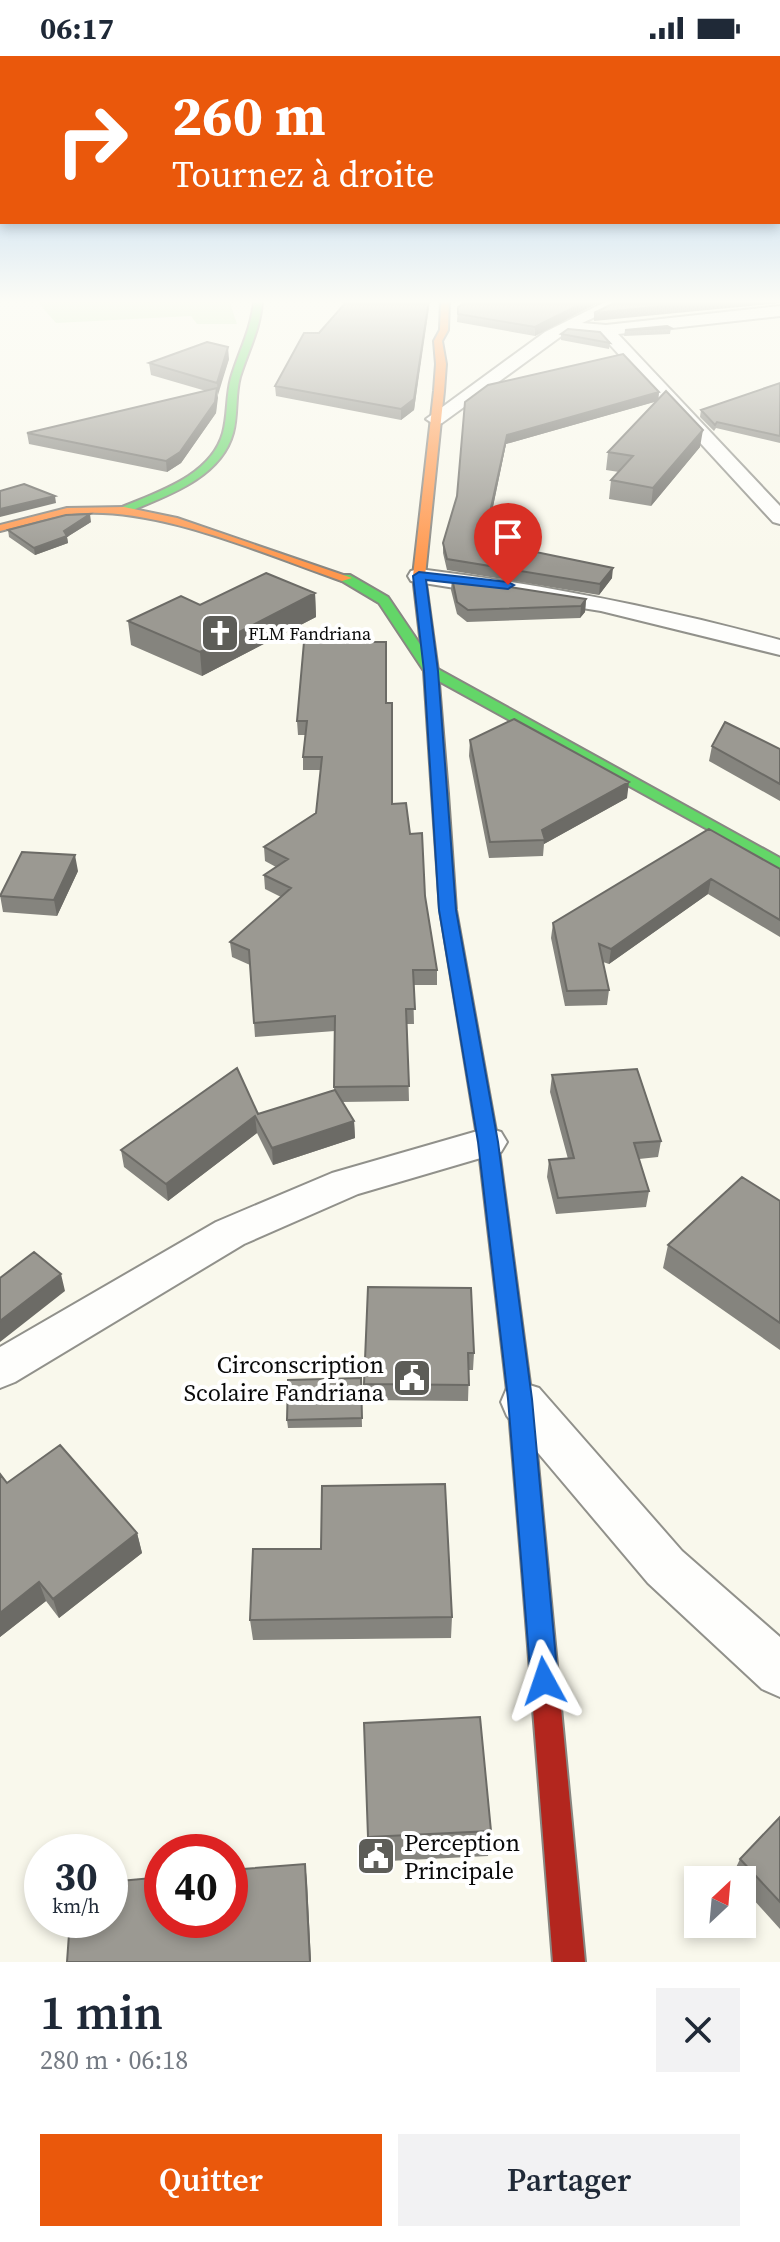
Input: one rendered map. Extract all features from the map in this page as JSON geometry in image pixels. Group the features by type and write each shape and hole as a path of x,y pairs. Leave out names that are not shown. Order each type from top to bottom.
{"street":[{"path":"124,510 164,492 205,467 226,440 232,389"},
{"path":"438,389 419,576 431,671 448,910 488,1142 520,1399 569,1962"},
{"path":"435,419 477,389"},
{"path":"661,389 780,518"},
{"path":"0,528 67,511 124,510 173,520 340,575 384,600 431,671 780,864"},
{"path":"419,576 539,591 692,622 780,648"},
{"path":"0,1369 230,1233 346,1183 488,1142"},
{"path":"520,1399 665,1567 780,1671"}],"building":[{"path":"217,389 215,402 180,452 166,461 27,433"},
{"path":"291,389 416,389 414,399 401,409"},
{"path":"483,389 656,389 659,392 507,435 485,535 507,540 502,545 613,568 600,584 447,559 443,543 457,496 465,402"},
{"path":"763,389 780,389 780,436 717,422 715,425 701,410"},
{"path":"666,391 703,430 653,488 611,480 633,456 608,452"},
{"path":"24,484 55,496 0,509 0,491"},
{"path":"90,514 64,531 67,536 34,548 8,530 66,515"},
{"path":"266,573 315,593 200,652 128,621 181,596 200,605"},
{"path":"452,578 586,599 581,606 468,610 457,602"},
{"path":"304,642 386,642 386,703 392,703 392,804 406,803 410,834 422,833 425,896 437,970 413,970 415,1009 406,1009 409,1086 334,1087 335,1016 254,1023 249,950 230,942 291,888 264,875 288,859 264,847 316,813 322,757 303,757 307,721 297,721"},
{"path":"514,719 629,782 542,830 545,840 490,842 470,740"},
{"path":"725,722 780,749 780,784 712,746"},
{"path":"709,829 780,869 780,920 711,879 611,949 599,944 609,990 567,991 553,923"},
{"path":"22,852 75,855 54,900 0,896"},
{"path":"237,1068 258,1114 335,1090 354,1121 272,1148 255,1116 166,1184 121,1150"},
{"path":"637,1069 661,1141 634,1143 649,1191 558,1198 549,1160 574,1158 552,1075"},
{"path":"742,1177 780,1201 780,1323 668,1245"},
{"path":"34,1252 61,1274 0,1321 0,1278"},
{"path":"368,1287 471,1288 474,1353 468,1353 469,1385 364,1384"},
{"path":"361,1378 362,1418 287,1420 288,1380"},
{"path":"60,1445 137,1533 53,1599 39,1582 0,1613 0,1474 7,1483"},
{"path":"445,1484 452,1617 250,1620 253,1549 321,1549 322,1486"},
{"path":"480,1717 491,1831 368,1837 364,1723"},
{"path":"780,1817 780,1902 756,1876 756,1866 747,1866 740,1859"},
{"path":"305,1864 310,1962 67,1962 69,1938 128,1938 128,1880 144,1879 144,1938 248,1938 248,1869"}],"traffic: fast":[{"path":"124,510 183,483 210,463 227,437 233,389"},
{"path":"346,578 384,600 431,671 780,864"},
{"path":"440,794 448,910 488,1142 520,1399 535,1570"}],"traffic: slow":[{"path":"439,389 419,576 431,671 440,794"},
{"path":"0,528 67,511 124,510 173,520 346,578"}],"traffic: jam":[{"path":"535,1570 569,1962"}],"place":[{"name":"FLM Fandriana","path":"220,633"},
{"name":"Circonscription Scolaire Fandriana","path":"412,1378"},
{"name":"Perception Principale","path":"376,1856"}],"route":[{"path":"508,585 419,576 431,671 448,910 488,1142 520,1399 544,1681"}]}
